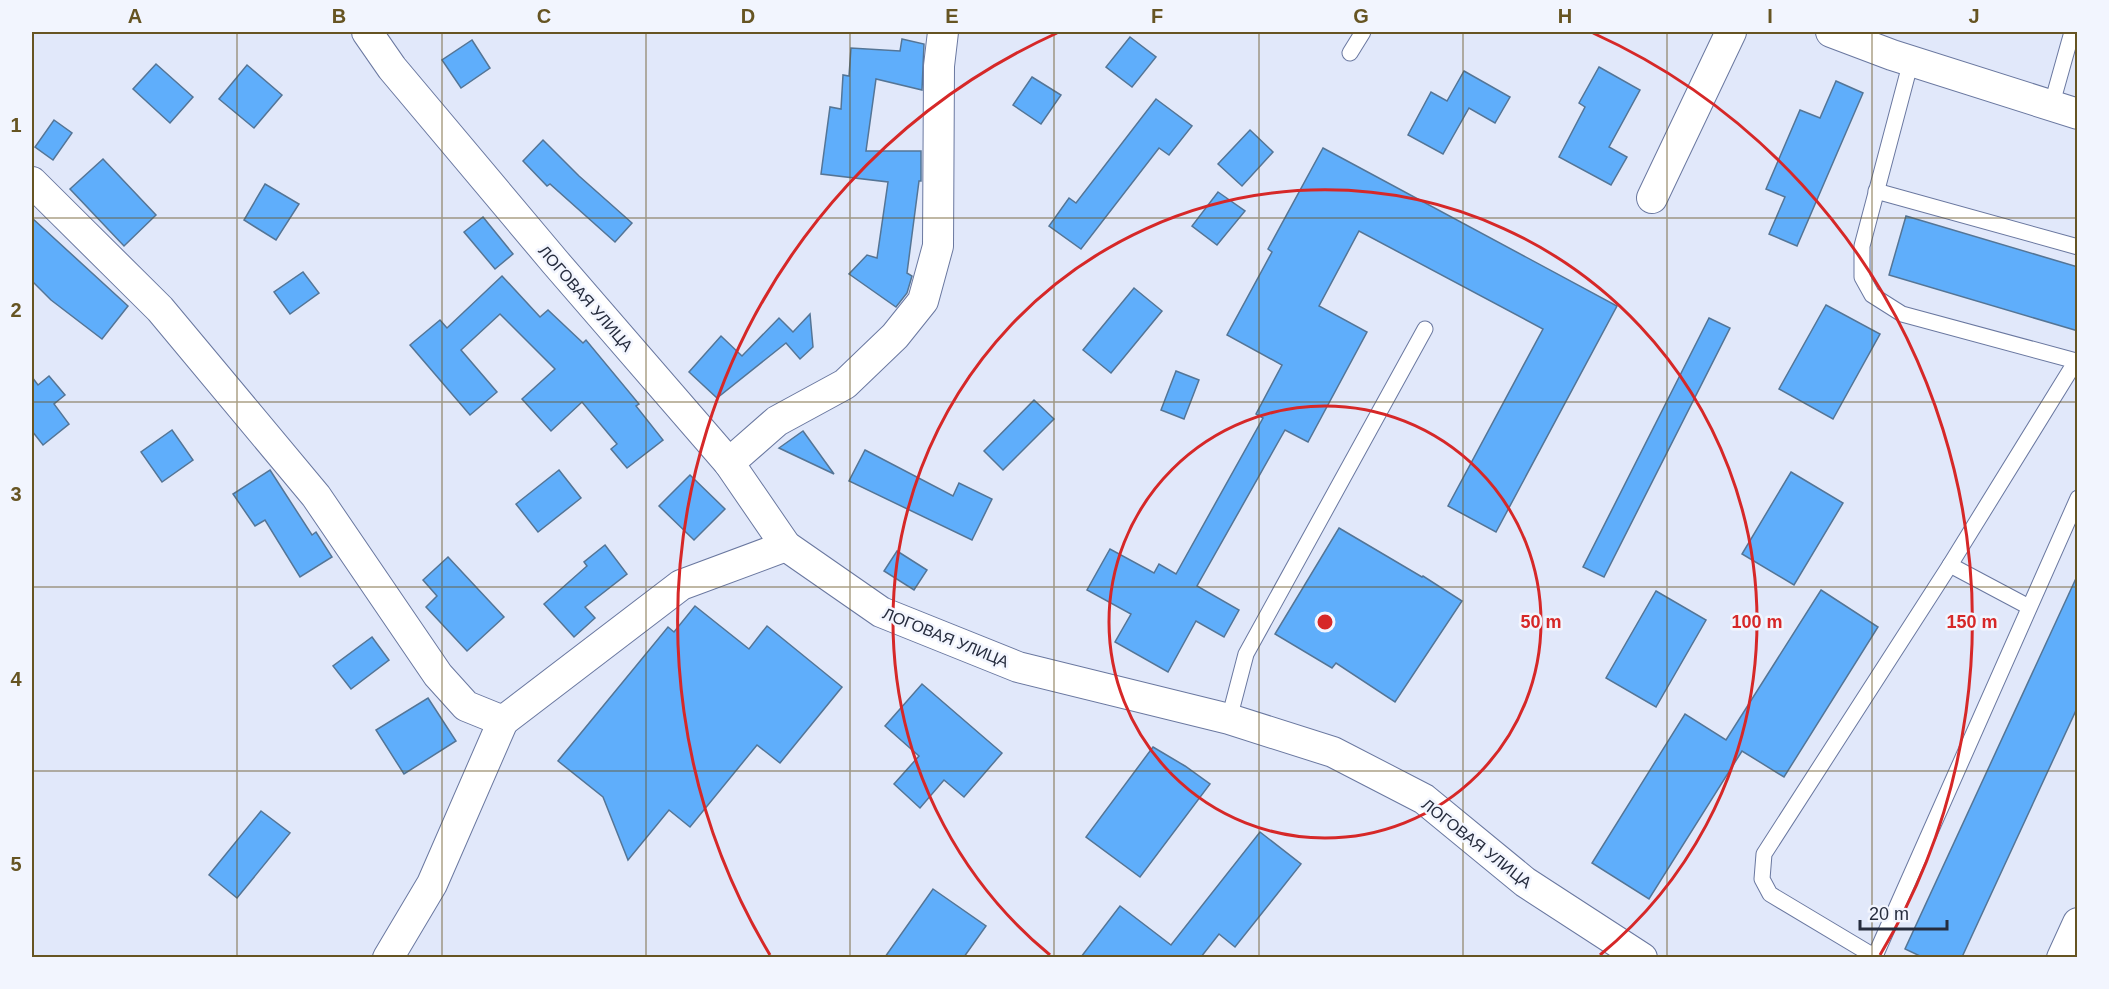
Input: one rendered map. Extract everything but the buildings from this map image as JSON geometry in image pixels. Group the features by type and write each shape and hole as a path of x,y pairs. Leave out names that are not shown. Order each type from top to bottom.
{"street":[{"name":"ЛОГОВАЯ УЛИЦА","path":"367,32 407,86 729,463 786,546 881,612 1018,667 1229,720 1333,752 1424,799 1525,882 1641,957"},
{"path":"729,463 777,421 845,384 895,336 923,301 938,246 939,66 943,32"},
{"path":"1652,198 1731,32"},
{"path":"1831,32 2064,111"},
{"path":"32,182 160,309 294,469 316,496 438,675 466,706 503,721"},
{"path":"388,957 432,884 503,721 681,585 786,546"},
{"path":"2062,957 2078,923"}],"lane":[{"path":"1350,52 1364,32"},
{"path":"2064,111 2072,32"},
{"path":"1911,61 1862,246 1862,277 1872,296 1902,314 2077,361 1950,565 1764,854 1762,879 1770,894 1876,957 2078,498"},
{"path":"1876,191 2078,247"},
{"path":"1229,720 1246,654 1425,329"},
{"path":"1950,565 2029,607"}]}
